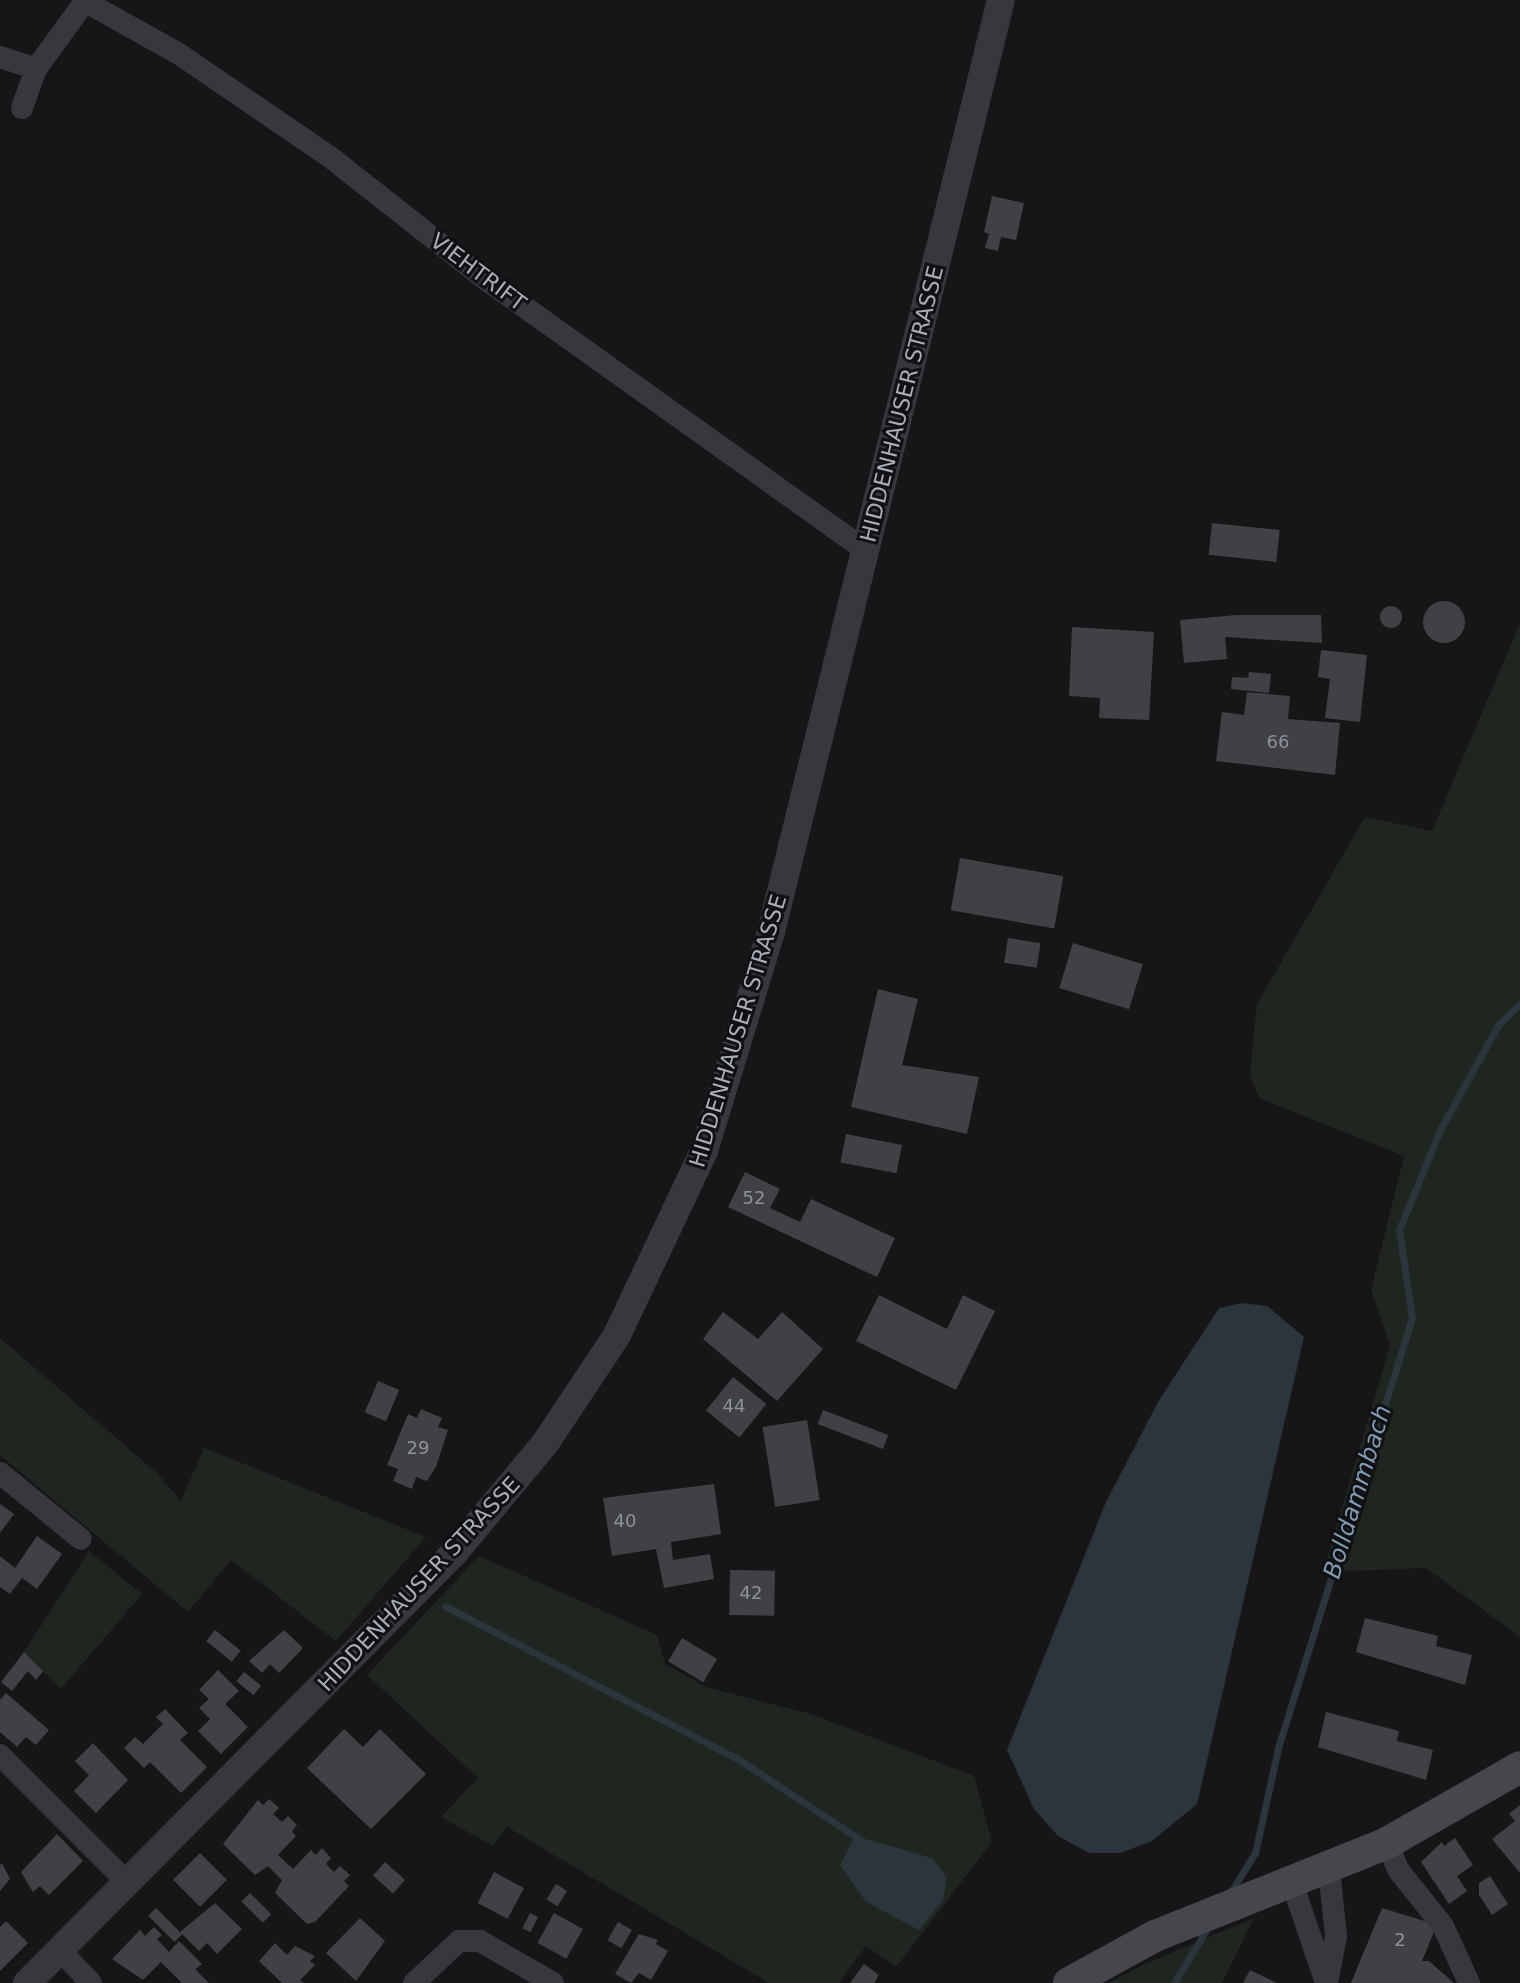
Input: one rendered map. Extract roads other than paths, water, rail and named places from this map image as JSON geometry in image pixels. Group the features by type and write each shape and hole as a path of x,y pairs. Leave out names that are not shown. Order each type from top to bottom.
{"main road":[{"path":"1069,1983 1200,1918 1329,1869 1387,1843 1520,1767"}],"street":[{"name":"HIDDENHAUSER STRASSE","path":"27,1983 454,1553 546,1442 617,1335 704,1151 775,917 1001,0"},
{"name":"VIEHTRIFT","path":"86,1 179,54 330,157 481,276 866,551"},
{"path":"22,108 36,69 86,1"},
{"path":"0,57 36,69"},
{"path":"0,1473 81,1539"},
{"path":"0,1755 128,1883"},
{"path":"1387,1843 1399,1871 1443,1926 1469,1983"},
{"path":"1326,1983 1336,1936 1329,1869"},
{"path":"1282,1886 1326,1983"},
{"path":"414,1983 459,1941 480,1941 553,1983"},
{"path":"60,1950 91,1983"}],"waterway":[{"name":"Bolldammbach","path":"1230,1893 1255,1853 1278,1748 1412,1317 1399,1230 1440,1130 1498,1025 1520,1004"},
{"path":"445,1606 738,1759 861,1840"},
{"name":"Bolldammbach","path":"1174,1983 1208,1927"}]}
